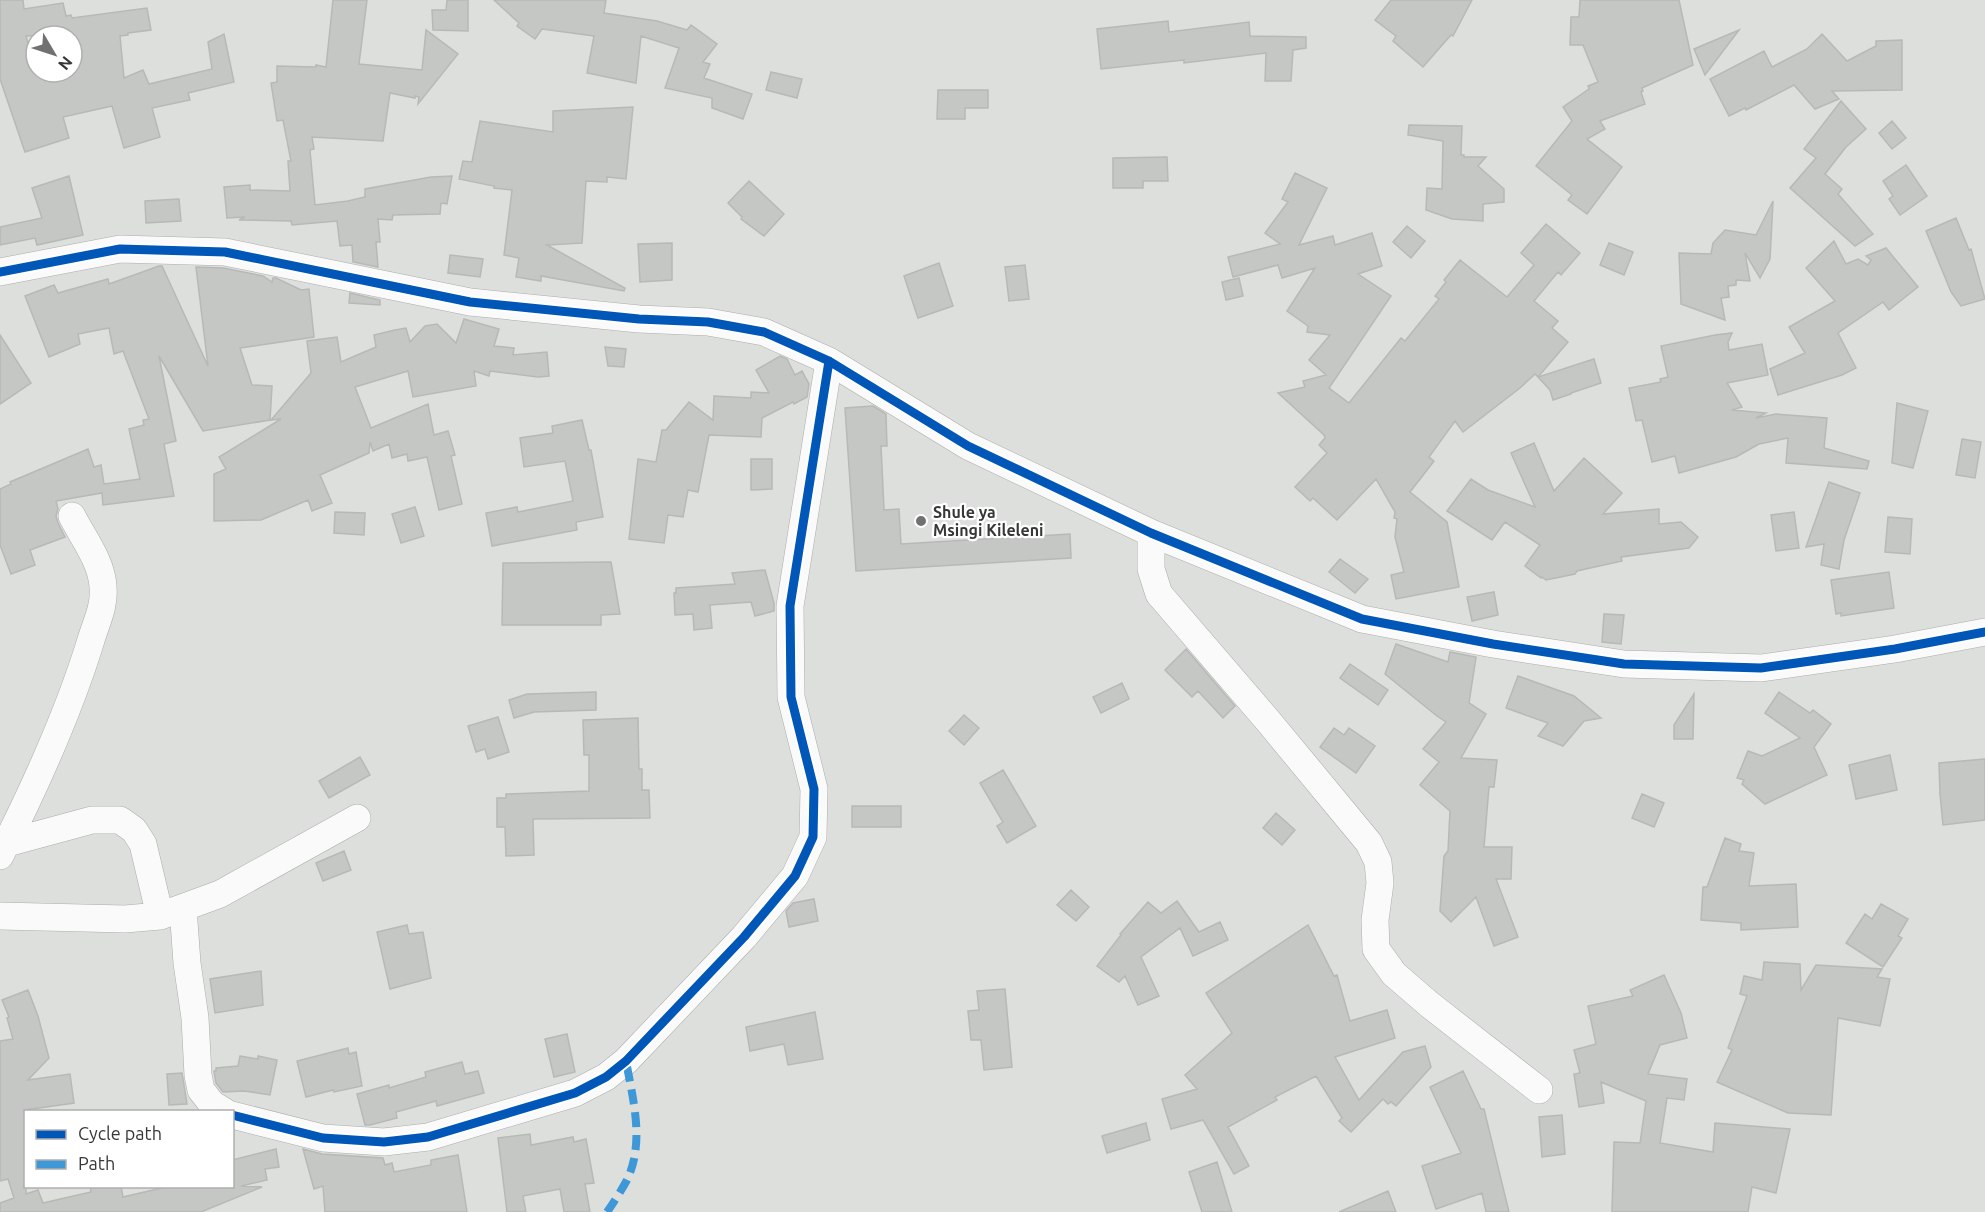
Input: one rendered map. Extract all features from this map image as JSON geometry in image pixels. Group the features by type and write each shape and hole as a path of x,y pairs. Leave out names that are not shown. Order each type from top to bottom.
{"street":[{"path":"0,272 120,249 225,252 470,302 639,319 708,322 764,332 829,361 968,446 1151,533 1362,619 1493,644 1624,664 1761,668 1895,649 1985,632"},
{"path":"234,1115 323,1138 384,1142 428,1137 575,1093 606,1077 626,1061 744,937 795,876 813,837 814,789 791,697 789,606 829,361"},
{"path":"3,850 77,686 103,604 104,586 98,566 72,516"},
{"path":"1151,533 1151,569 1159,594 1369,843 1378,862 1380,883 1375,920 1376,949 1394,974 1539,1090"},
{"path":"0,916 125,919 171,912 220,894 357,818"},
{"path":"3,850 92,820 120,820 134,830 171,912 187,963 195,1018 201,1090 212,1104 222,1110"}],"building":[{"path":"0,0 23,0 24,9 63,3 66,16 71,15 72,18 147,8 151,30 120,36 124,78 143,70 149,84 212,69 208,42 224,34 234,82 188,93 190,100 152,108 160,137 124,148 112,106 63,117 69,138 25,152 0,79"},
{"path":"333,0 367,0 359,64 422,70 426,30 458,54 418,104 419,97 390,93 383,141 312,137 314,149 310,150 315,205 365,197 365,189 431,177 452,176 447,204 441,203 440,214 393,215 392,220 378,219 380,242 376,242 378,267 353,262 352,245 340,246 337,221 292,225 291,221 239,220 245,217 227,218 224,187 250,185 250,190 290,191 288,161 291,161 283,120 277,121 271,83 277,82 277,66 326,67"},
{"path":"447,0 468,0 468,31 433,30 432,10 446,10"},
{"path":"494,0 606,0 604,13 657,21 687,30 691,25 717,44 703,62 710,64 704,78 752,94 743,119 712,108 712,98 665,88 679,48 641,36 636,83 587,73 594,36 542,29 535,39 517,26 519,23"},
{"path":"1391,0 1472,0 1453,36 1451,35 1423,67 1393,41 1396,36 1375,20"},
{"path":"1580,0 1679,0 1693,65 1642,88 1645,104 1600,121 1605,129 1587,139 1622,167 1587,214 1568,200 1572,195 1536,166 1572,121 1563,107 1589,89 1588,86 1598,82 1583,45 1570,45 1571,17 1579,17"},
{"path":"1168,21 1169,32 1249,22 1250,36 1306,37 1306,48 1293,50 1291,81 1265,81 1266,53 1184,63 1184,60 1101,69 1097,29"},
{"path":"1739,30 1705,75 1694,49"},
{"path":"1822,34 1847,61 1876,46 1876,41 1902,40 1902,90 1832,91 1839,99 1815,109 1794,85 1746,110 1745,108 1729,116 1710,79 1764,51 1772,67 1807,49"},
{"path":"771,72 802,79 797,98 766,90"},
{"path":"938,90 988,90 988,108 965,108 965,119 937,119"},
{"path":"1841,101 1866,129 1846,147 1825,174 1842,189 1838,194 1873,234 1855,246 1790,188 1816,158 1804,149"},
{"path":"633,107 626,179 607,177 607,182 586,181 582,243 547,245 625,288 624,291 541,276 541,281 516,277 519,258 504,255 512,190 459,179 463,161 472,162 480,121 553,132 553,111"},
{"path":"1892,121 1906,138 1892,149 1879,133"},
{"path":"1409,125 1462,126 1461,155 1486,157 1478,166 1504,189 1504,202 1483,204 1483,221 1452,219 1426,210 1427,188 1442,189 1443,141 1408,135"},
{"path":"1167,157 1168,181 1143,181 1143,188 1113,188 1113,158"},
{"path":"1906,165 1927,196 1900,215 1889,199 1893,196 1883,181"},
{"path":"1295,173 1327,188 1299,245 1333,236 1335,245 1372,233 1382,266 1358,274 1391,296 1329,388 1349,403 1401,338 1405,341 1439,299 1435,296 1460,260 1507,297 1534,265 1521,253 1546,224 1580,253 1561,275 1558,272 1534,301 1558,321 1552,328 1568,342 1538,377 1535,374 1463,432 1455,421 1429,457 1434,461 1410,492 1447,522 1459,587 1396,599 1391,575 1404,572 1395,537 1397,519 1394,518 1395,512 1376,479 1337,520 1313,498 1310,501 1295,487 1327,453 1319,445 1325,438 1324,435 1278,393 1305,387 1303,381 1326,375 1309,360 1330,335 1307,332 1308,326 1287,311 1315,268 1282,278 1278,265 1233,277 1228,257 1280,244 1265,233 1288,202 1282,199"},
{"path":"69,176 83,235 37,245 35,238 0,245 0,227 42,218 32,188"},
{"path":"749,181 784,214 764,236 741,219 742,217 728,203"},
{"path":"179,199 181,221 146,223 145,201"},
{"path":"1773,201 1770,259 1760,278 1745,253 1750,281 1736,280 1736,285 1728,286 1729,297 1721,298 1725,320 1681,304 1679,253 1711,254 1713,243 1725,230 1756,235"},
{"path":"1956,218 1969,250 1971,249 1985,299 1961,306 1951,292 1926,231"},
{"path":"1407,226 1425,241 1411,258 1393,242"},
{"path":"1834,241 1846,264 1858,259 1868,265 1871,260 1866,256 1886,248 1918,287 1889,310 1883,302 1838,333 1856,368 1842,375 1778,395 1770,369 1805,353 1789,327 1835,301 1806,268"},
{"path":"672,243 672,280 640,282 638,244"},
{"path":"1609,243 1633,252 1624,275 1600,265"},
{"path":"450,255 483,259 480,277 448,273"},
{"path":"939,263 953,306 918,318 904,276"},
{"path":"1025,265 1029,299 1009,301 1005,267"},
{"path":"162,266 208,366 196,267 223,268 263,276 272,282 273,278 276,278 301,290 309,289 314,337 240,348 252,385 272,386 270,420 203,431 159,356 176,441 164,444 174,496 103,505 102,493 56,501 58,509 56,516 65,537 30,550 35,565 11,574 0,545 0,489 11,484 10,482 88,449 94,467 101,465 104,484 140,479 129,429 144,425 143,420 149,419 123,351 114,354 109,328 78,334 80,344 49,357 25,296 54,285 58,293 108,279 109,284"},
{"path":"1239,278 1243,296 1226,300 1222,282"},
{"path":"350,293 380,300 380,305 349,303"},
{"path":"464,319 499,329 494,346 514,348 513,355 547,352 549,376 538,377 490,371 489,376 474,371 476,386 413,397 408,371 355,387 371,428 428,404 434,435 448,431 455,455 451,456 462,504 439,510 427,457 408,461 407,454 392,458 389,444 373,451 370,442 369,453 320,475 332,503 312,511 308,500 261,520 214,521 214,474 226,469 219,457 281,419 271,420 311,373 307,341 337,337 341,362 376,347 374,335 406,328 410,342 425,326 437,324 456,343"},
{"path":"1732,333 1728,342 1729,350 1762,344 1768,375 1727,383 1742,407 1732,410 1766,413 1756,418 1776,414 1827,418 1824,448 1869,461 1867,469 1786,463 1788,438 1759,444 1736,457 1679,473 1675,456 1652,462 1642,420 1636,421 1629,388 1661,382 1660,379 1668,377 1661,346"},
{"path":"0,335 31,383 0,404"},
{"path":"605,347 626,349 624,367 608,366"},
{"path":"780,356 787,359 795,375 802,371 809,384 807,397 762,418 761,437 709,435 698,492 688,490 683,517 668,515 664,543 629,539 638,459 656,462 662,430 666,430 689,402 713,420 714,396 751,398 751,392 769,393 756,370"},
{"path":"1594,359 1601,383 1553,400 1550,390 1538,377"},
{"path":"1897,403 1928,411 1913,468 1892,463"},
{"path":"873,406 886,414 887,446 881,446 884,510 899,509 901,544 1070,534 1071,558 856,571 845,408"},
{"path":"582,420 589,450 591,450 603,517 576,522 577,530 492,546 486,513 517,507 518,512 573,501 565,461 524,467 520,438 553,433 552,426"},
{"path":"1962,439 1981,442 1975,478 1956,475"},
{"path":"1534,443 1554,491 1584,458 1622,493 1603,514 1659,509 1659,524 1681,522 1698,537 1689,548 1621,557 1622,561 1577,571 1575,574 1546,580 1541,578 1525,566 1540,545 1505,522 1492,540 1447,511 1471,479 1488,490 1535,507 1511,453"},
{"path":"751,459 772,459 772,489 751,490"},
{"path":"1829,482 1860,493 1844,540 1839,569 1821,565 1824,544 1806,547"},
{"path":"415,507 424,536 401,543 392,514"},
{"path":"335,512 365,513 364,535 334,533"},
{"path":"1794,512 1799,548 1776,551 1771,515"},
{"path":"1888,517 1912,519 1910,554 1885,552"},
{"path":"1340,559 1368,579 1355,593 1329,572"},
{"path":"611,562 620,614 601,615 601,625 502,625 503,563"},
{"path":"765,570 774,611 755,616 751,602 710,605 712,628 694,630 693,614 675,615 674,593 676,593 676,588 735,584 732,573"},
{"path":"1889,572 1894,608 1841,616 1841,613 1836,614 1831,580"},
{"path":"1494,592 1498,615 1472,621 1467,597"},
{"path":"1604,614 1624,615 1621,644 1602,642"},
{"path":"1396,644 1448,662 1450,652 1476,657 1469,703 1486,714 1461,758 1497,760 1494,787 1489,787 1484,847 1512,847 1511,879 1496,879 1518,937 1494,946 1476,897 1451,922 1440,911 1444,856 1448,851 1450,811 1420,785 1439,762 1423,749 1446,722 1385,674"},
{"path":"1186,649 1235,706 1223,718 1198,691 1192,697 1165,670"},
{"path":"1350,664 1388,690 1378,705 1340,678"},
{"path":"1518,676 1574,696 1601,718 1584,721 1563,746 1538,736 1548,723 1506,708"},
{"path":"1122,683 1129,699 1101,713 1093,697"},
{"path":"596,692 596,710 534,712 514,718 509,700 527,694"},
{"path":"1779,692 1810,713 1813,710 1831,724 1814,747 1827,775 1765,804 1742,784 1744,780 1737,778 1748,751 1762,756 1800,738 1765,713"},
{"path":"1694,694 1693,739 1674,739 1674,725"},
{"path":"964,715 979,728 964,745 949,731"},
{"path":"498,717 509,752 488,759 485,749 476,752 468,726"},
{"path":"638,718 639,769 642,769 642,790 649,790 650,818 533,819 534,855 506,856 505,827 497,827 497,798 506,798 506,794 589,791 589,755 584,755 583,720"},
{"path":"1334,728 1344,735 1349,728 1375,746 1356,773 1320,747"},
{"path":"1890,755 1897,790 1856,799 1849,765"},
{"path":"360,757 370,775 329,798 319,781"},
{"path":"1985,759 1985,820 1943,825 1939,763"},
{"path":"1003,770 1036,826 1007,843 997,826 1003,822 980,783"},
{"path":"1642,794 1664,803 1654,827 1632,818"},
{"path":"852,806 901,806 901,827 852,827"},
{"path":"1276,813 1295,830 1282,845 1263,828"},
{"path":"1725,838 1741,844 1739,851 1754,853 1749,886 1796,884 1798,927 1741,930 1741,923 1701,920 1703,887 1707,887"},
{"path":"344,851 351,870 323,881 316,863"},
{"path":"1071,890 1089,907 1076,921 1057,905"},
{"path":"814,899 818,921 789,927 786,911 793,903"},
{"path":"1177,901 1199,932 1220,922 1228,940 1193,956 1180,928 1141,957 1159,996 1138,1005 1125,976 1119,982 1097,966 1120,934 1148,902 1161,913"},
{"path":"1881,904 1908,919 1898,936 1902,938 1883,967 1846,943 1865,914 1872,919"},
{"path":"407,925 409,934 423,932 431,978 390,989 377,932"},
{"path":"1308,925 1334,976 1337,975 1350,1021 1387,1010 1395,1038 1335,1057 1359,1100 1403,1052 1425,1046 1431,1067 1396,1106 1391,1102 1388,1104 1383,1099 1351,1132 1339,1121 1342,1118 1316,1076 1275,1097 1277,1100 1228,1127 1249,1166 1234,1174 1203,1120 1171,1129 1162,1099 1197,1089 1185,1075 1232,1033 1206,993"},
{"path":"1764,962 1800,964 1801,990 1816,965 1882,969 1877,977 1890,979 1880,1026 1838,1018 1831,1115 1788,1113 1717,1082 1732,1050 1728,1048 1747,996 1740,994 1744,976 1762,980"},
{"path":"261,971 263,1005 215,1013 210,979"},
{"path":"1664,975 1681,1013 1687,1038 1660,1045 1648,1074 1687,1079 1684,1100 1667,1098 1660,1143 1713,1152 1715,1123 1790,1129 1776,1193 1752,1187 1748,1212 1612,1212 1614,1142 1640,1143 1646,1101 1601,1082 1604,1103 1579,1107 1574,1074 1580,1073 1574,1050 1596,1044 1588,1006 1633,996 1630,990"},
{"path":"1005,989 1012,1067 984,1070 981,1040 971,1040 968,1011 979,1010 977,991"},
{"path":"28,990 38,1016 49,1058 28,1080 70,1074 74,1103 24,1110 24,1188 26,1188 26,1194 38,1190 43,1203 91,1192 90,1188 121,1188 123,1197 161,1188 234,1188 234,1160 276,1149 279,1167 265,1169 267,1180 241,1186 262,1187 201,1212 0,1212 0,1203 14,1198 8,1179 0,1181 0,1041 13,1039 7,1018 9,1017 2,1000"},
{"path":"815,1012 823,1059 788,1065 784,1044 750,1051 746,1027"},
{"path":"567,1034 575,1072 554,1077 545,1039"},
{"path":"348,1048 349,1054 356,1052 362,1086 306,1097 297,1061"},
{"path":"240,1056 258,1059 258,1056 277,1060 270,1095 244,1091 223,1092 216,1083 214,1071 216,1068 238,1066"},
{"path":"462,1062 465,1074 478,1071 484,1093 437,1106 436,1101 396,1112 397,1118 365,1125 357,1094 389,1085 389,1088 426,1077 425,1072"},
{"path":"1463,1071 1481,1109 1484,1109 1509,1212 1486,1212 1482,1193 1436,1209 1422,1166 1461,1153 1430,1087"},
{"path":"182,1073 187,1104 169,1105 167,1074"},
{"path":"1562,1115 1565,1154 1542,1157 1539,1117"},
{"path":"1146,1123 1150,1140 1107,1153 1102,1136"},
{"path":"530,1134 531,1145 573,1137 574,1142 586,1139 594,1183 585,1184 590,1212 564,1212 560,1189 523,1196 526,1212 507,1212 498,1138"},
{"path":"303,1149 322,1154 383,1158 385,1165 392,1163 394,1172 431,1165 431,1160 458,1155 467,1212 325,1212 323,1186 314,1189"},
{"path":"1217,1162 1232,1212 1202,1212 1189,1172"},
{"path":"1388,1191 1396,1212 1339,1212"}],"marked path":[{"path":"607,1212 627,1180 635,1151 636,1121 626,1061"}],"cycle path":[{"path":"0,272 120,249 225,252 470,302 639,319 708,322 764,332 829,361 968,446 1151,533 1362,619 1493,644 1624,664 1761,668 1895,649 1985,632"},
{"path":"234,1116 323,1138 384,1142 428,1137 575,1093 606,1077 626,1061 744,937 795,876 813,837 814,789 791,697 790,606 829,361"}],"place":[{"name":"Shule ya Msingi Kileleni","path":"921,521"}]}
